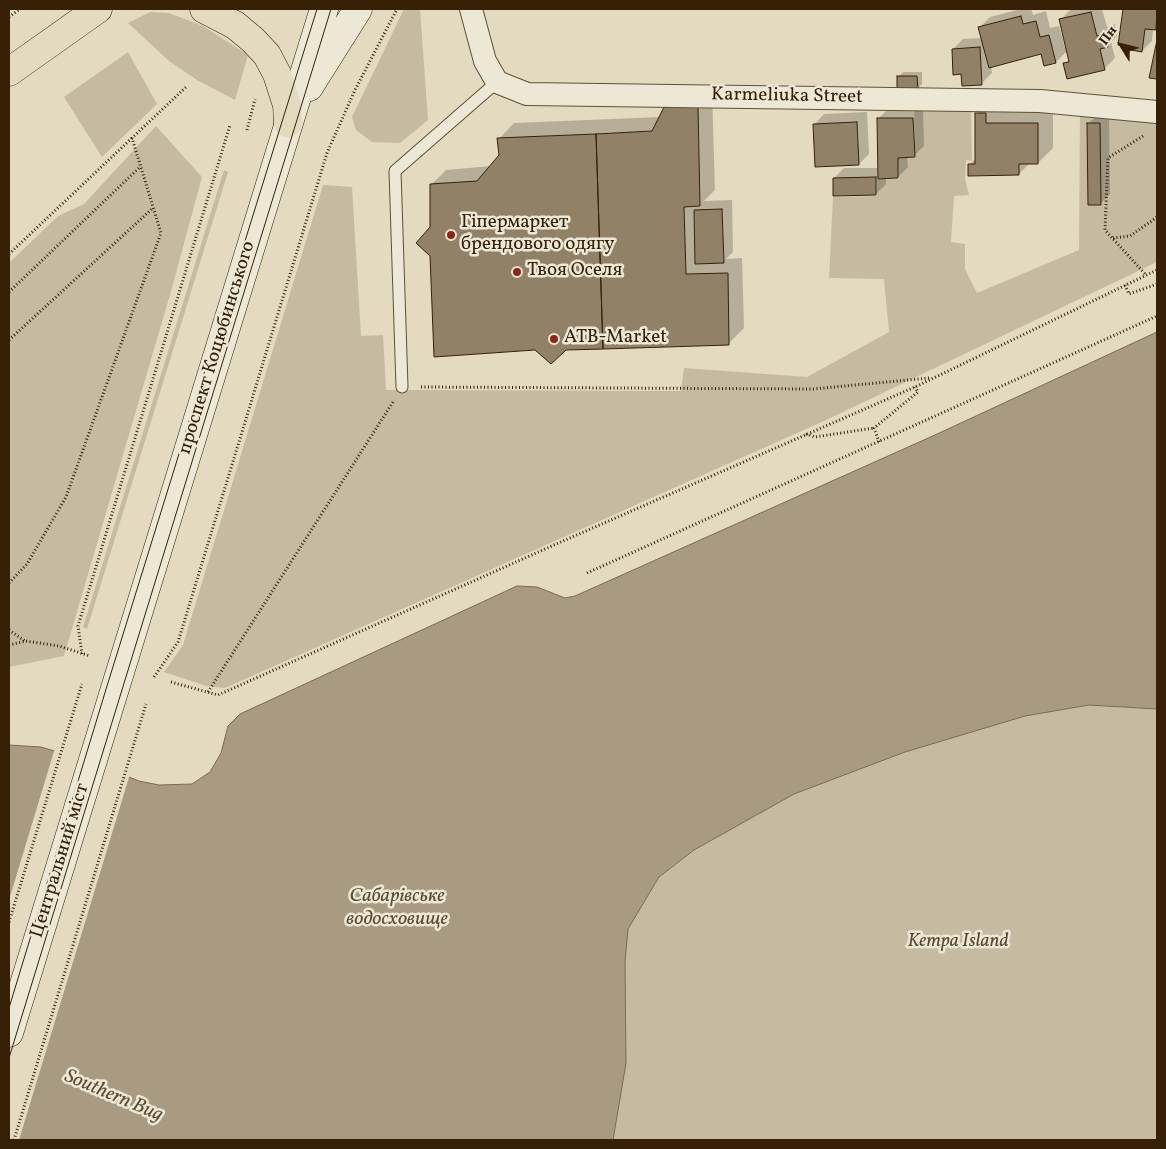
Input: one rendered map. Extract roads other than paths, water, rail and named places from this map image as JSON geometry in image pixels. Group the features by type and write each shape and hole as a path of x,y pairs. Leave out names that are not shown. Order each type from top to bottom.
{"main road":[{"path":"9,72 98,9"},
{"path":"204,9 235,25 267,55 277,74 288,105 288,123"}],"street":[{"name":"проспект Коцюбинського","path":"114,688 324,9"},
{"path":"288,123 358,9"},
{"path":"471,9 485,62 497,82"},
{"name":"Karmeliuka Street","path":"497,82 527,94 1040,101 1152,112"},
{"name":"Центральний міст","path":"9,1033 114,688"}],"lane":[{"path":"402,387 395,171 497,82"}],"water":[{"name":"Сабарівське водосховище","path":"1157,332 1157,709 1089,705 1025,716 905,752 794,794 694,850 659,877 628,929 625,962 626,1063 613,1140 9,1140 9,745 41,747 92,762 139,781 159,785 192,784 210,772 221,753 228,726 240,714 517,586 537,587 565,598 575,596 935,435"}],"tram line":[{"path":"9,1008 317,9"},
{"path":"9,1058 331,9"}],"place":[{"name":"Гіпермаркет брендового одягу","path":"451,235"},
{"name":"Твоя Оселя","path":"517,272"},
{"name":"ATB-Market","path":"554,339"}],"park label":[{"name":"Kempa Island","path":"958,943"}],"water label":[{"name":"Southern Bug","path":"113,1097"}]}
